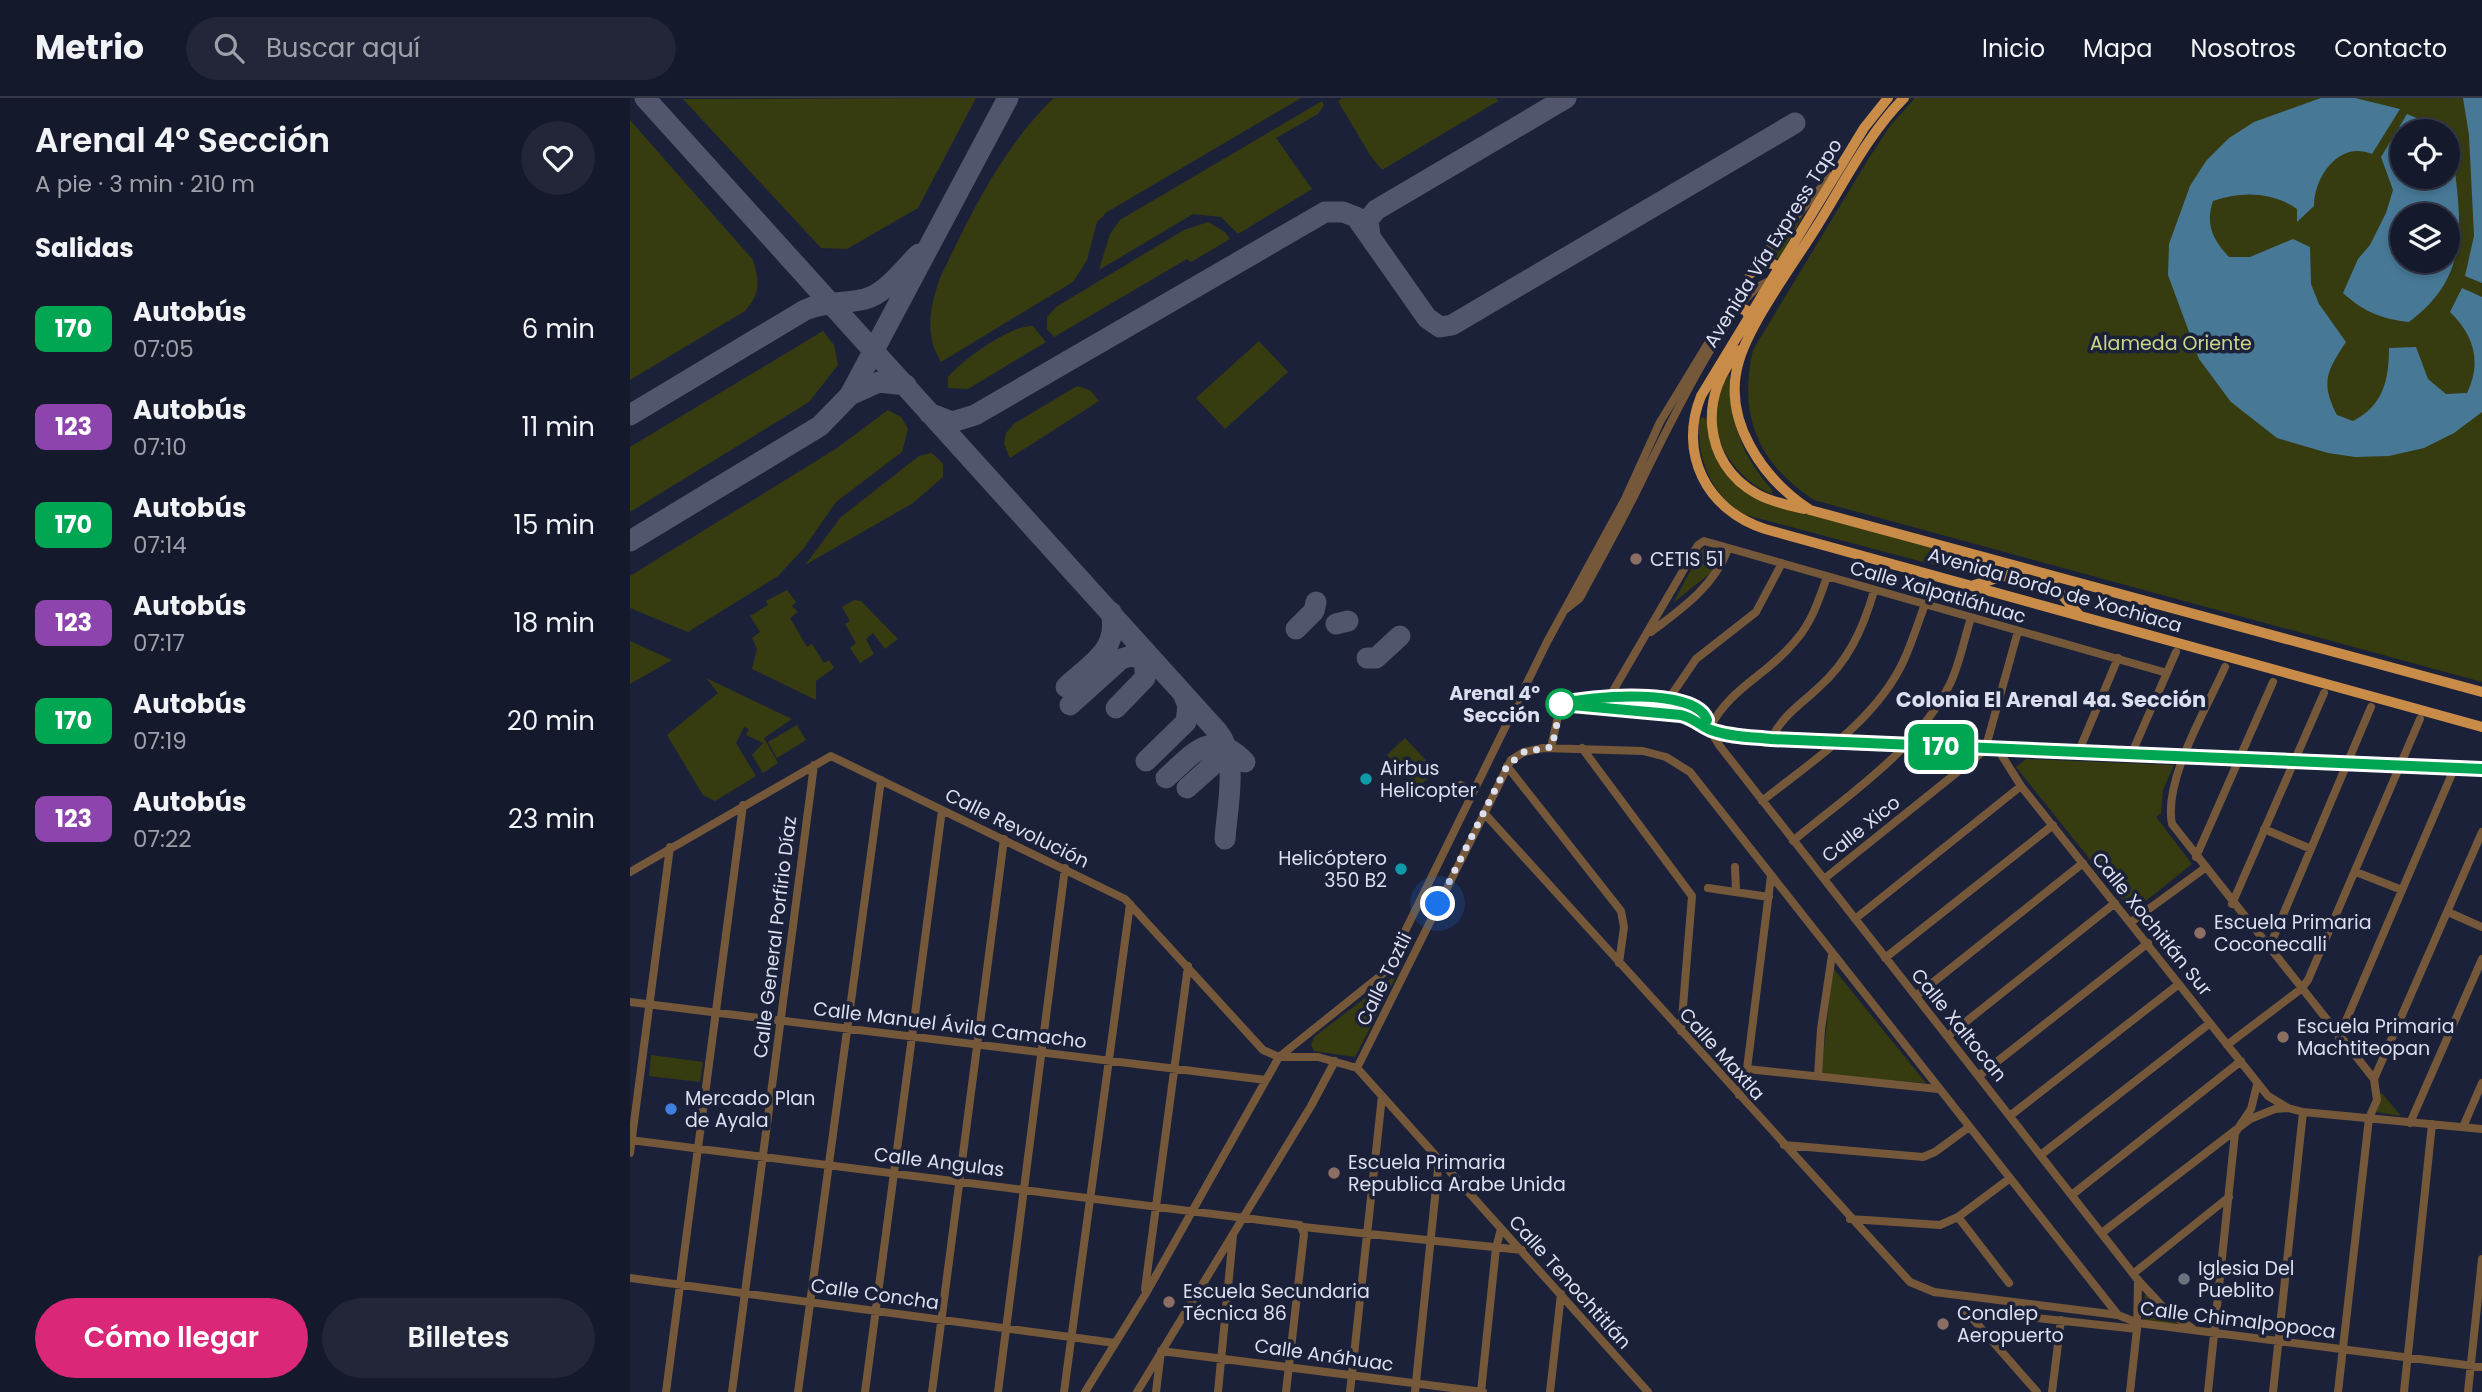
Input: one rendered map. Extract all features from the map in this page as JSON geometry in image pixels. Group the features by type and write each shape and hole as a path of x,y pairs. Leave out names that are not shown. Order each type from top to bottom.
{"main road":[{"name":"Avenida Vía Express Tapo","path":"1744,346 1775,282 1841,165 1888,98"},
{"name":"Avenida Vía Express Tapo","path":"1783,269 1874,135 1904,98"},
{"path":"1750,274 1765,262 1783,269"},
{"name":"Avenida Vía Express Tapo","path":"1695,411 1702,393 1748,315 1775,282"},
{"path":"1737,308 1745,310 1748,315"},
{"path":"1744,346 1719,378 1710,413 1719,451 1727,467 1742,483 1766,498 1810,510"},
{"name":"Avenida Bordo de Xochiaca","path":"1744,346 1735,385 1743,428 1770,477 1810,510 2482,692"},
{"path":"1695,411 1710,413"},
{"name":"Avenida Bordo de Xochiaca","path":"1695,411 1692,438 1700,474 1714,498 1738,517 1765,529 2482,727"},
{"path":"1974,585 2027,569"},
{"path":"2043,573 2081,617"}],"street":[{"path":"1085,1392 1194,1209 1279,1057 1385,972 1571,595 1625,499 1660,422 1750,274 1774,240 1841,165"},
{"path":"1566,609 1580,598 1631,502 1658,442 1728,322 1758,285 1775,282"},
{"name":"Calle Xalpatláhuac","path":"1648,635 1701,541 2167,673"},
{"path":"1610,696 1648,635 1685,607 1719,573 1728,549"},
{"path":"1561,704 1610,696 1668,700 1696,659 1756,612 1782,563"},
{"path":"1709,729 1724,702 1774,663 1796,641 1813,616 1826,576"},
{"path":"1771,739 1786,715 1839,667 1856,642 1874,591"},
{"path":"1762,801 1836,742 1867,712 1895,676 1925,604"},
{"path":"1793,841 1907,745 1950,683 1971,618"},
{"path":"1985,750 2018,631"},
{"path":"2131,755 2176,652"},
{"path":"2078,753 2118,658"},
{"path":"2225,667 2173,791 2170,813 2172,824 2232,904 2374,1079 2377,1100 2369,1118 2338,1392"},
{"path":"2196,857 2273,682"},
{"path":"2232,904 2324,692"},
{"name":"Calle Xaltocan","path":"1668,700 1686,703 1705,713 1709,729 1762,801 2136,1276 2163,1307 2195,1330"},
{"path":"1561,704 1681,715 1696,719 1709,729 1734,736 1771,739 1999,751 2482,769"},
{"path":"1561,704 1552,747 1643,751 1666,757 1690,772 2008,1179 2118,1315"},
{"path":"2269,947 2371,707"},
{"path":"2227,1045 2301,989 2308,980 2420,719"},
{"name":"Calle Toztli","path":"1357,1068 1507,766 1517,756 1532,749 1552,747"},
{"path":"1582,748 1692,896 1681,1031"},
{"name":"Calle Xico","path":"1824,878 1985,750"},
{"name":"Calle Xochitlán Sur","path":"1999,751 2021,786 2148,943 2257,1085 2268,1096 2288,1108"},
{"name":"Calle Revolución","path":"630,872 831,756 1119,895 1188,966 1263,1050 1279,1057"},
{"name":"Calle General Porfirio Díaz","path":"732,1392 814,765"},
{"path":"1507,766 1621,911 1624,927 1619,963"},
{"path":"2339,1037 2454,769"},
{"path":"798,1392 845,1028 881,780"},
{"path":"1461,785 1473,791"},
{"path":"1855,919 2021,786"},
{"path":"666,1392 743,805"},
{"path":"864,1392 942,810"},
{"name":"Calle Maxtla","path":"1484,813 1910,1282 1923,1290 1951,1294"},
{"path":"1885,958 2053,825"},
{"path":"2264,829 2311,849"},
{"path":"2374,1079 2482,832"},
{"path":"932,1392 1004,839"},
{"path":"630,1153 652,1004 670,847"},
{"path":"1916,996 2083,863"},
{"path":"1735,867 1736,891"},
{"path":"998,1392 1065,868"},
{"path":"2131,922 2205,868"},
{"path":"2356,872 2402,890"},
{"path":"1738,1095 1747,1069 1771,876"},
{"path":"1708,888 1736,891 1749,897 1769,897"},
{"path":"1948,1036 2115,903"},
{"path":"1064,1392 1130,904"},
{"path":"2448,912 2482,927"},
{"path":"1980,1075 2148,943"},
{"path":"1818,1076 1828,963 1832,955"},
{"path":"2410,1123 2482,959"},
{"path":"1144,1295 1188,966"},
{"path":"2011,1115 2179,984"},
{"name":"Calle Manuel Ávila Camacho","path":"630,1002 1266,1080"},
{"path":"2042,1154 2210,1023"},
{"path":"1279,1057 1303,1056 1357,1068"},
{"path":"1137,1392 1311,1106 1335,1061"},
{"path":"2073,1194 2241,1061"},
{"name":"Calle Tenochtitlán","path":"1357,1068 1648,1392"},
{"path":"1747,1069 1938,1088"},
{"path":"2463,1127 2482,1083"},
{"path":"2208,1392 2235,1133 2251,1108 2257,1085"},
{"path":"1350,1392 1382,1096"},
{"path":"2103,1232 2257,1116 2288,1108 2303,1112 2482,1129"},
{"path":"2273,1392 2303,1112"},
{"path":"2404,1392 2432,1124"},
{"path":"1784,1145 1923,1157 1935,1152 1969,1127"},
{"name":"Calle Angulas","path":"631,1140 1194,1209 1303,1231 1368,1234 1522,1250"},
{"path":"1416,1388 1439,1159"},
{"path":"1850,1219 1933,1226 1958,1217 2008,1179"},
{"path":"2130,1392 2138,1326 2136,1276 2229,1196"},
{"path":"1958,1217 2008,1283"},
{"path":"1482,1392 1496,1248 1501,1229"},
{"path":"1286,1392 1303,1231"},
{"path":"1219,1392 1234,1232"},
{"path":"2468,1392 2482,1259"},
{"name":"Calle Concha","path":"630,1278 1115,1343"},
{"path":"1550,1392 1561,1294"},
{"name":"Calle Chimalpopoca","path":"1951,1294 2118,1315 2138,1326 2195,1330 2482,1367"},
{"path":"2037,1392 1965,1310 2138,1326"},
{"path":"2052,1392 2061,1320"},
{"path":"1156,1392 1161,1351"},
{"name":"Calle Anáhuac","path":"1161,1351 1352,1375 1416,1388 1482,1392"}],"green space":[{"path":"976,98 918,208 847,249 821,248 683,99"},
{"path":"1054,98 1301,98 1107,212 1097,222 1087,260 1073,282 941,362 932,341 930,320 940,278 1003,159"},
{"path":"1342,98 1496,98 1498,101 1382,170 1338,101"},
{"name":"Alameda Oriente","path":"1915,98 2482,98 2482,682 1814,500 1795,486 1766,453 1757,436 1748,396 1753,350 1890,126"},
{"path":"1322,101 1324,105 1318,114 1276,138 1312,189 1238,234 1221,217 1193,214 1099,270 1110,234 1120,220"},
{"path":"630,120 753,260 758,281 754,299 745,311 630,380"},
{"path":"1801,216 1779,259 1766,257"},
{"path":"1208,222 1225,232 1230,239 1191,262 1187,259 1054,337 1047,329 1047,317 1056,307 1184,230"},
{"path":"1033,326 1046,342 968,389 948,388 948,377 975,353 1012,331"},
{"path":"823,331 834,345 838,365 809,402 630,512 630,447"},
{"path":"1259,341 1288,372 1225,429 1196,398"},
{"path":"1729,373 1739,435 1750,460 1772,490 1772,494 1748,480 1737,469 1716,431 1715,403"},
{"path":"1077,386 1090,390 1099,401 1010,458 1004,444 1006,433 1015,423"},
{"path":"888,410 901,417 908,429 902,452 836,502 804,548 778,576 688,632 630,608 630,576 837,448"},
{"path":"1703,417 1707,420 1713,448 1725,471 1744,490 1769,504 2002,566 2004,570 1972,575 1746,515 1724,498 1709,475 1699,434 1699,420"},
{"path":"932,453 943,464 943,477 913,503 805,565 841,517 919,456"},
{"path":"1703,548 1719,553 1713,571 1673,603"},
{"path":"787,590 796,602 792,606 798,612 790,618 807,647 812,644 824,663 829,660 834,668 816,681 816,700 752,669 757,649 752,638 760,632 750,616 768,605 766,601"},
{"path":"854,600 861,601 898,639 885,649 873,633 866,639 874,654 860,663 850,648 856,643 845,624 850,621 842,607"},
{"path":"630,641 672,660 630,684"},
{"path":"706,678 792,719 764,738 778,763 763,773 752,755 763,743 746,735 749,729 744,727 736,743 756,776 715,801 703,795 667,735 718,693"},
{"path":"797,725 806,740 777,758 768,742"},
{"path":"1405,738 1436,771 1417,788 1387,755"},
{"path":"2026,759 2174,765 2163,790 2161,813 2156,817 2192,864 2132,912 2016,767"},
{"path":"1833,968 1926,1083 1821,1075"},
{"path":"1398,973 1355,1057 1314,1051 1311,1045 1314,1037"},
{"path":"651,1055 703,1062 700,1082 649,1076"},
{"path":"2381,1092 2401,1116 2376,1112"},
{"path":"2145,1294 2184,1326 2143,1320"}],"water":[{"path":"2321,98 2355,98 2400,109 2394,119 2390,119 2390,125 2372,154 2349,152 2331,164 2318,184 2314,206 2297,222 2297,209 2288,203 2267,196 2246,195 2213,201 2210,224 2219,244 2229,257 2250,257 2293,239 2310,247 2311,284 2319,304 2346,342 2330,369 2327,385 2329,394 2337,415 2353,421 2378,400 2386,381 2389,348 2416,347 2428,379 2446,394 2467,393 2474,370 2473,349 2465,330 2450,312 2462,288 2482,297 2482,412 2454,433 2424,448 2389,456 2355,457 2328,453 2277,438 2231,402 2199,359 2168,275 2169,244 2190,186 2206,161 2229,138 2254,122"},
{"path":"2463,98 2482,98 2482,283 2465,276 2474,236 2469,135"},
{"path":"2407,114 2419,119 2404,119"},
{"path":"2390,142 2390,182 2381,157"},
{"path":"2457,189 2458,203 2390,203 2390,273 2449,273 2431,302 2409,322 2374,314 2343,293 2358,259 2370,245 2386,213 2393,190"}],"taxiway":[{"path":"645,98 1218,732 1228,755 1230,769 1225,839"},
{"path":"630,541 820,426 850,395 1008,98"},
{"path":"1370,236 1368,220 1376,210 1566,98"},
{"path":"929,413 952,422 975,415 1325,212 1343,212 1356,217 1427,318 1440,327 1452,325 1795,123"},
{"path":"630,415 805,310 873,296 919,254"},
{"path":"850,395 879,382 906,385"},
{"path":"1296,629 1314,611 1316,602"},
{"path":"1066,687 1093,663 1107,646 1113,625 1111,612"},
{"path":"1336,624 1348,621"},
{"path":"1367,658 1376,658 1400,636"},
{"path":"1116,708 1145,678 1145,651"},
{"path":"1070,705 1121,659 1131,656 1155,662"},
{"path":"1146,761 1186,722 1188,706 1183,693"},
{"path":"1187,788 1215,763 1219,738"},
{"path":"1166,778 1194,753 1212,745 1222,746 1245,762"}],"bus line":[{"name":"170","path":"1707,720 1705,713 1695,706 1668,700 1610,696 1561,704 1681,715 1696,719 1709,729 1734,736 1771,739 2482,769"}],"place":[{"name":"CETIS 51","path":"1636,559"},
{"name":"Arenal 4° Sección","path":"1561,704"},
{"name":"Airbus Helicopter","path":"1366,779"},
{"name":"Helicóptero 350 B2","path":"1401,869"},
{"name":"Escuela Primaria Coconecalli","path":"2200,933"},
{"name":"Escuela Primaria Machtiteopan","path":"2283,1037"},
{"name":"Mercado Plan de Ayala","path":"671,1109"},
{"name":"Escuela Primaria Republica Arabe Unida","path":"1334,1173"},
{"name":"Iglesia Del Pueblito","path":"2184,1279"},
{"name":"Escuela Secundaria Técnica 86","path":"1169,1302"},
{"name":"Conalep Aeropuerto","path":"1943,1324"}],"district":[{"name":"Colonia El Arenal 4a. Sección","path":"2051,699"}],"route":[{"path":"1438,904 1511,760 1532,749 1552,747 1561,704"}]}
